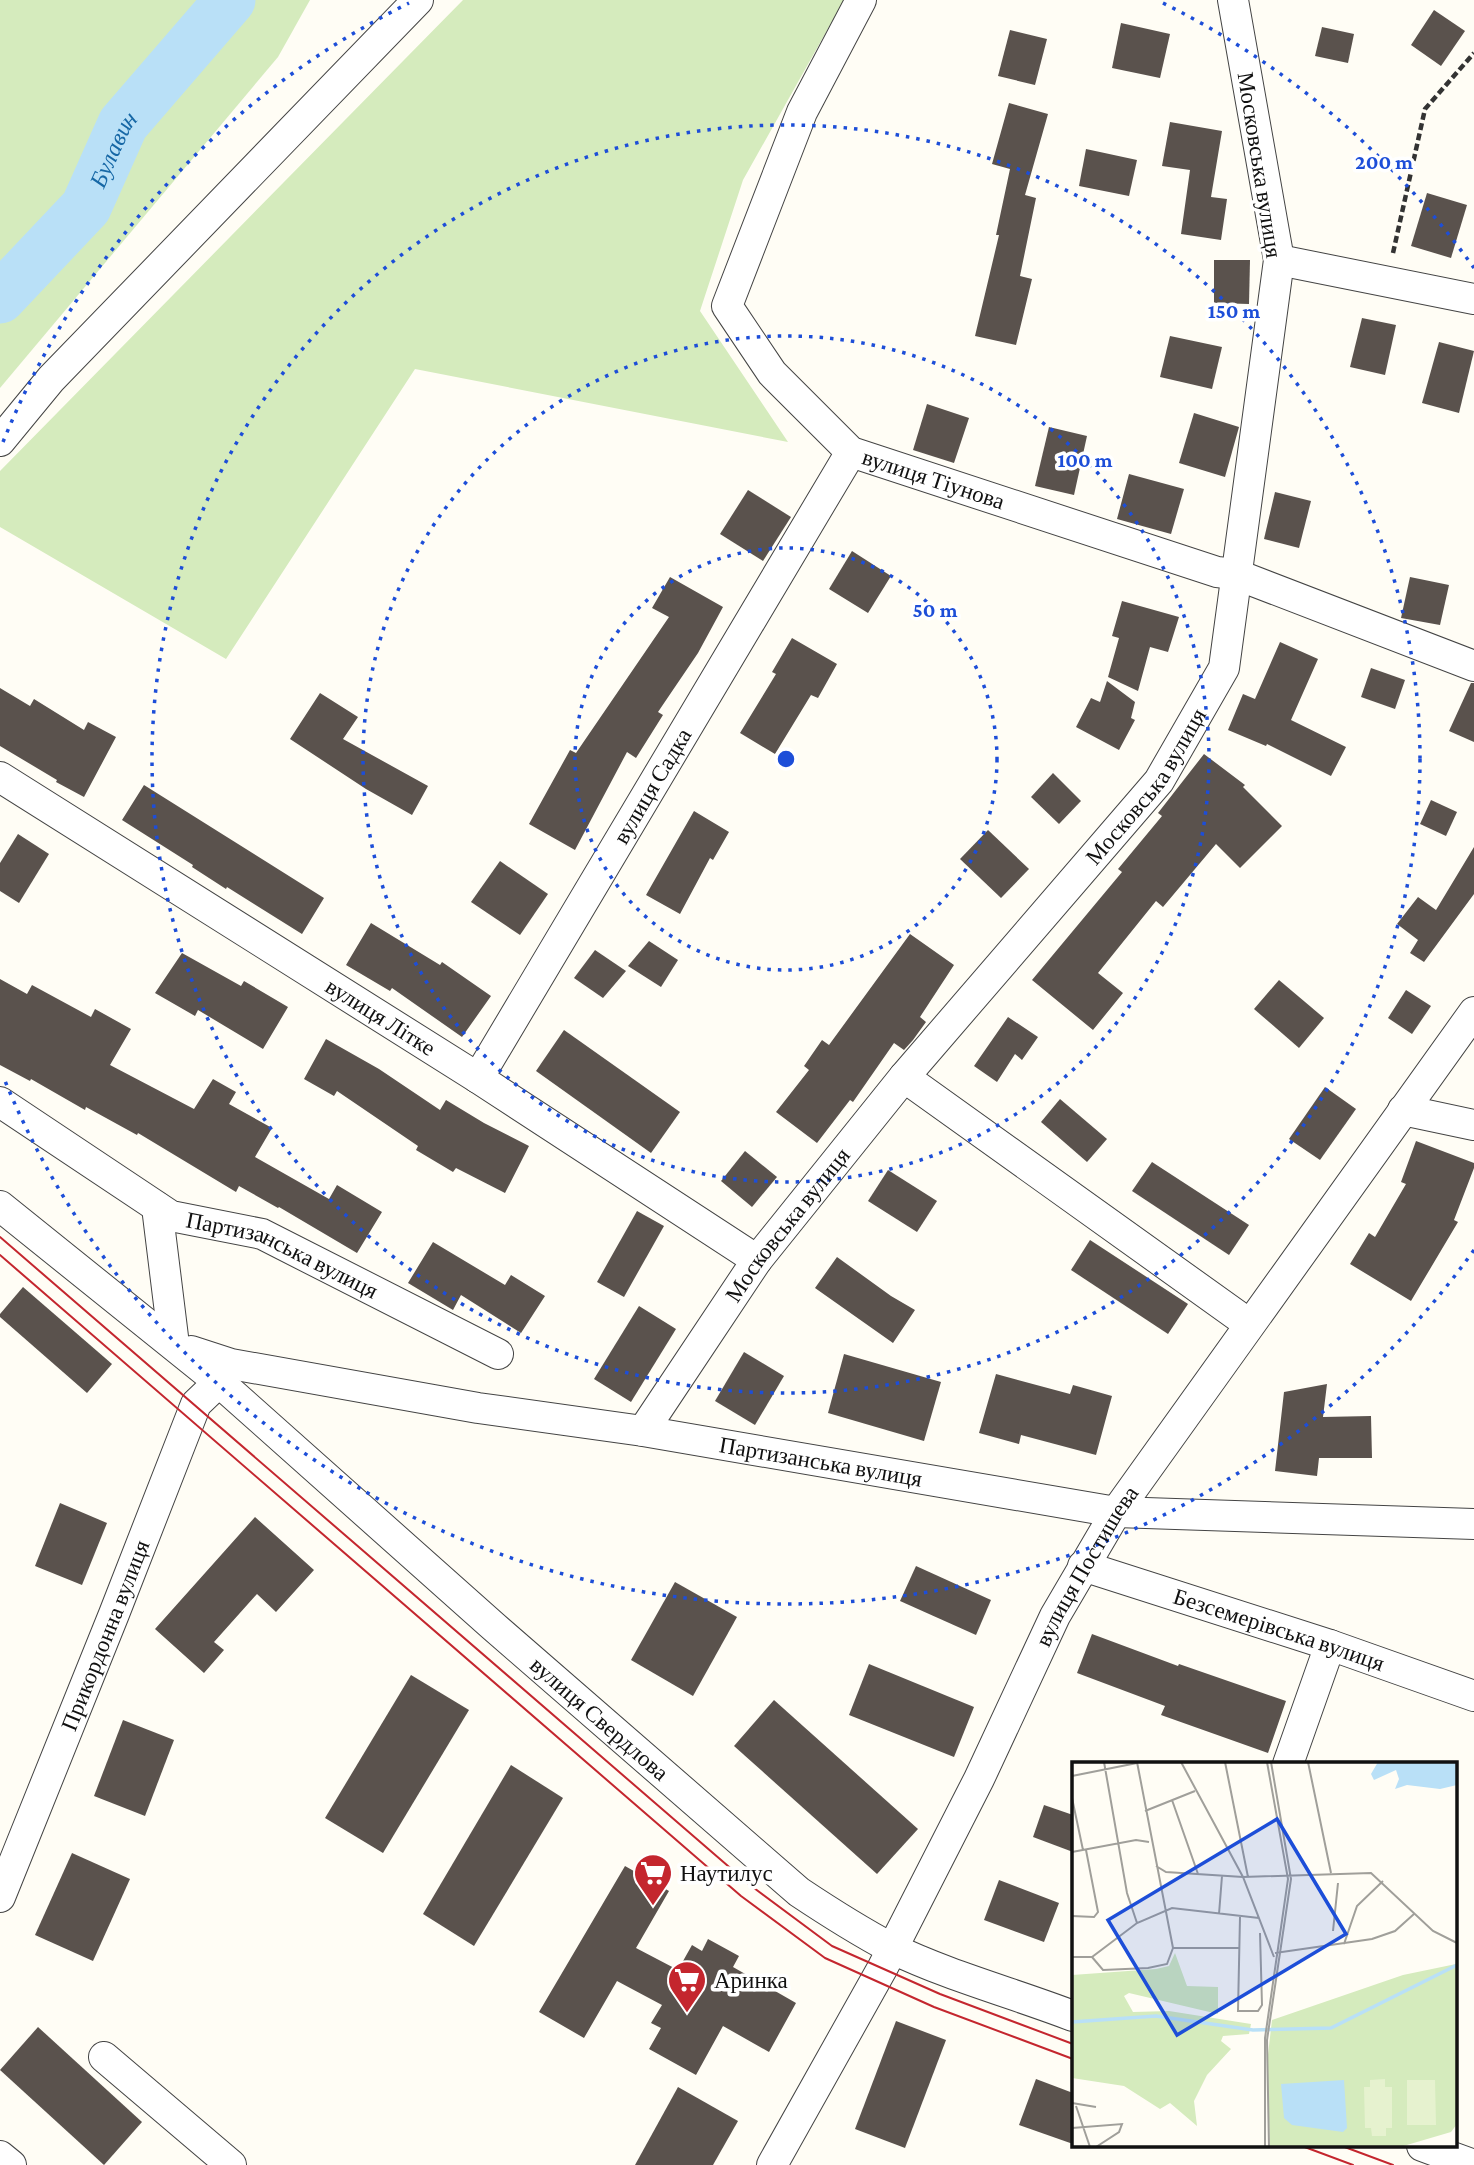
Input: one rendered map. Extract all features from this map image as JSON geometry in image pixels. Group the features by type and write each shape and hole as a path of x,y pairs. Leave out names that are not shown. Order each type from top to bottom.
{"street":[{"path":"0,441 51,379 418,0"},
{"name":"вулиця Тіунова","path":"861,0 802,112 727,306 772,373 851,453 1217,572 1236,574 1474,666"},
{"name":"Московська вулиця","path":"643,1431 757,1260 904,1077 1158,781 1224,668 1279,260 1233,0"},
{"path":"1279,260 1474,299"},
{"name":"вулиця Садка","path":"478,1078 851,453"},
{"name":"вулиця Літке","path":"0,777 478,1078 757,1260"},
{"name":"вулиця Постишева","path":"772,2165 893,1948 979,1779 1055,1616 1083,1566 1116,1512 1474,1012"},
{"path":"904,1077 1249,1324"},
{"name":"Партизанська вулиця","path":"0,1102 171,1216 262,1234 498,1354"},
{"path":"1403,1110 1474,1125"},
{"name":"вулиця Свердлова","path":"0,1206 219,1382 493,1626 799,1892 845,1923 893,1948 952,1974 1072,2016"},
{"path":"157,1207 174,1345"},
{"name":"Партизанська вулиця","path":"174,1345 232,1364 283,1374 478,1408 643,1431 1116,1512 1474,1524"},
{"name":"Прикордонна вулиця","path":"0,1897 195,1404 219,1382"},
{"name":"Безсемерівська вулиця","path":"1083,1566 1330,1645 1474,1696"},
{"path":"1288,1762 1330,1645"},
{"path":"104,2057 232,2165"},
{"path":"1427,2148 1474,2165"},
{"path":"0,2157 11,2165"}],"path":[{"path":"1387,282 1425,109 1474,53"}],"green space":[{"path":"0,0 310,0 278,57 0,388"},
{"path":"463,0 844,0 743,180 700,311 788,442 415,369 226,659 0,527 0,471"}],"building":[{"path":"1434,10 1465,31 1441,66 1411,45"},
{"path":"1121,23 1170,34 1160,78 1112,68"},
{"path":"1322,27 1354,34 1348,63 1315,56"},
{"path":"1010,30 1047,39 1035,85 998,76"},
{"path":"1009,103 1048,114 1025,195 1036,198 1020,276 1032,279 1016,345 975,336 999,235 996,235 1010,169 992,164"},
{"path":"1170,122 1222,131 1211,197 1227,199 1221,240 1181,234 1190,170 1162,166"},
{"path":"1086,149 1137,160 1129,196 1079,186"},
{"path":"1427,193 1467,205 1451,258 1411,246"},
{"path":"1214,260 1250,260 1249,304 1214,303"},
{"path":"1362,318 1396,325 1385,375 1350,367"},
{"path":"1170,336 1222,347 1212,389 1160,377"},
{"path":"1439,342 1474,351 1459,413 1422,403"},
{"path":"927,404 969,418 954,463 913,450"},
{"path":"1194,413 1239,427 1225,477 1179,463"},
{"path":"1049,427 1087,436 1074,495 1035,486"},
{"path":"1129,474 1184,489 1171,534 1117,519"},
{"path":"748,490 791,517 763,561 720,534"},
{"path":"1275,492 1311,501 1299,548 1264,539"},
{"path":"852,551 891,576 868,613 829,589"},
{"path":"670,577 723,607 698,653 658,712 663,715 636,758 627,752 575,850 529,824 570,750 576,753 669,617 652,608"},
{"path":"1410,577 1449,585 1440,625 1401,618"},
{"path":"1122,601 1179,617 1168,652 1150,647 1138,691 1108,677 1119,638 1112,636"},
{"path":"792,638 837,664 818,698 811,695 775,754 740,733 776,674 772,672"},
{"path":"1280,642 1318,659 1291,720 1346,747 1331,776 1267,744 1266,746 1228,730 1243,694 1255,699"},
{"path":"1371,668 1405,680 1395,709 1361,697"},
{"path":"1107,681 1135,702 1131,718 1135,720 1119,750 1076,727 1091,698 1100,702"},
{"path":"1471,683 1474,683 1474,742 1449,731"},
{"path":"0,688 30,706 34,699 84,730 88,722 116,737 84,797 0,746"},
{"path":"320,693 358,717 343,739 428,786 412,815 366,789 290,739"},
{"path":"1204,754 1245,785 1243,787 1282,826 1240,868 1216,844 1163,907 1156,901 1098,973 1123,993 1093,1030 1032,980 1122,872 1118,869 1162,816 1158,813"},
{"path":"1053,773 1081,801 1059,824 1031,797"},
{"path":"144,785 324,898 302,934 227,887 226,889 122,820"},
{"path":"1431,800 1457,812 1446,836 1420,824"},
{"path":"694,811 729,832 713,860 710,858 680,914 646,895"},
{"path":"988,830 1029,869 1001,898 960,859"},
{"path":"18,834 49,854 19,903 0,891 0,863"},
{"path":"1474,847 1474,894 1424,962 1410,953 1418,940 1397,924 1418,897 1436,910"},
{"path":"500,861 548,894 520,935 471,902"},
{"path":"371,923 440,965 442,962 491,996 462,1037 392,988 390,991 346,965"},
{"path":"910,934 954,965 920,1017 926,1022 913,1040 904,1050 894,1043 853,1102 850,1100 817,1143 776,1112 809,1070 804,1066 822,1040 829,1045"},
{"path":"649,941 678,960 661,987 628,966"},
{"path":"595,950 626,971 603,998 574,978"},
{"path":"182,953 241,986 244,981 288,1007 263,1049 198,1010 195,1016 155,993"},
{"path":"0,979 27,994 32,985 91,1017 95,1009 131,1029 110,1065 194,1109 213,1079 236,1092 229,1104 272,1128 255,1157 329,1199 337,1185 382,1212 357,1253 279,1207 239,1186 236,1192 138,1133 137,1135 86,1107 85,1110 31,1079 30,1081 0,1065"},
{"path":"1279,980 1324,1018 1299,1048 1254,1009"},
{"path":"1406,990 1431,1006 1412,1034 1388,1018"},
{"path":"1008,1017 1038,1037 1022,1060 1015,1054 997,1082 974,1066"},
{"path":"564,1030 680,1112 651,1153 536,1071"},
{"path":"326,1039 379,1069 440,1110 446,1100 529,1146 505,1193 456,1168 453,1172 416,1150 418,1146 337,1091 334,1096 304,1079"},
{"path":"1325,1087 1356,1109 1320,1160 1289,1139"},
{"path":"1060,1099 1107,1139 1087,1162 1041,1122"},
{"path":"1416,1141 1474,1163 1474,1168 1454,1220 1458,1222 1411,1301 1350,1264 1369,1233 1375,1237 1406,1184 1401,1182"},
{"path":"745,1151 777,1177 752,1207 721,1181"},
{"path":"1152,1162 1249,1225 1229,1255 1132,1191"},
{"path":"888,1170 937,1201 917,1232 868,1201"},
{"path":"637,1211 664,1226 624,1297 597,1282"},
{"path":"1090,1240 1188,1304 1168,1334 1071,1270"},
{"path":"433,1242 505,1285 511,1275 545,1296 521,1333 461,1295 453,1310 408,1283"},
{"path":"837,1257 915,1310 893,1343 815,1288"},
{"path":"23,1287 112,1364 87,1393 0,1317"},
{"path":"639,1306 676,1329 631,1402 594,1379"},
{"path":"744,1352 784,1376 755,1425 715,1401"},
{"path":"844,1354 941,1382 924,1441 828,1413"},
{"path":"996,1374 1070,1394 1073,1385 1112,1396 1096,1455 1021,1435 1019,1444 979,1433"},
{"path":"1327,1384 1323,1417 1371,1416 1372,1458 1319,1458 1317,1476 1275,1471 1284,1392"},
{"path":"60,1503 107,1523 82,1585 35,1566"},
{"path":"255,1517 314,1570 276,1612 257,1594 214,1642 224,1650 204,1673 155,1629"},
{"path":"916,1566 991,1600 976,1635 900,1601"},
{"path":"675,1582 737,1617 693,1696 631,1660"},
{"path":"1092,1634 1178,1666 1179,1664 1286,1701 1268,1753 1161,1715 1165,1706 1077,1673"},
{"path":"869,1664 974,1707 954,1757 849,1715"},
{"path":"411,1675 469,1710 383,1853 325,1818"},
{"path":"774,1700 918,1829 877,1874 734,1746"},
{"path":"123,1720 174,1740 145,1816 94,1796"},
{"path":"511,1765 563,1798 474,1946 423,1914"},
{"path":"1044,1805 1072,1815 1072,1852 1033,1837"},
{"path":"72,1853 130,1879 93,1961 35,1935"},
{"path":"625,1866 669,1891 636,1948 678,1970 692,1945 702,1951 708,1939 739,1956 733,1967 796,2003 769,2052 723,2026 696,2075 649,2049 661,2028 651,2023 662,2005 617,1981 584,2038 539,2012"},
{"path":"999,1880 1059,1903 1044,1942 984,1920"},
{"path":"896,2021 946,2040 905,2148 855,2129"},
{"path":"38,2027 142,2122 104,2165 0,2070"},
{"path":"1036,2079 1072,2093 1072,2144 1019,2125"},
{"path":"678,2087 738,2121 713,2165 635,2165"}],"waterway":[{"name":"Булавин","path":"0,298 86,207 123,124 230,0"}],"tram line":[{"path":"0,1237 750,1885 832,1946 940,1994 1072,2044"},
{"path":"0,1255 741,1896 825,1958 934,2007 1072,2059"},
{"path":"1307,2148 1353,2165"},
{"path":"1347,2148 1393,2165"}],"place":[{"name":"Наутилус","path":"653,1907"},
{"name":"Аринка","path":"687,2014"}]}
